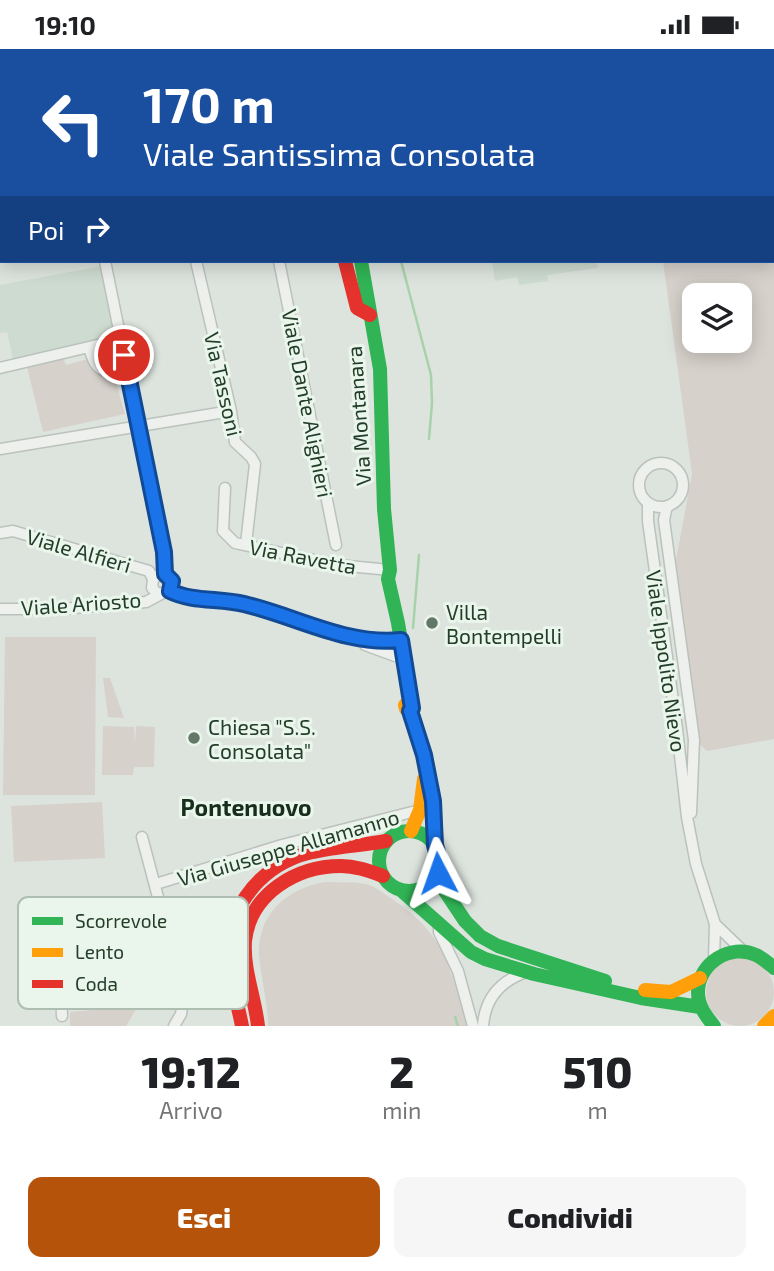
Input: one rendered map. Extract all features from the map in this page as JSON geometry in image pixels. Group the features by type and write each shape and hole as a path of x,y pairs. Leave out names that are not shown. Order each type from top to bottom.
{"main road":[{"path":"345,263 354,302 361,312 370,315"},
{"name":"Via Montanara","path":"361,263 380,369 384,509 390,570 382,579 412,708 410,711 433,801 435,845"},
{"name":"Via Montanara","path":"397,640 396,656 406,709 410,711"},
{"name":"Via Montanara","path":"411,831 420,810 426,767"},
{"path":"246,897 254,884 275,867 302,855 386,841 397,833 411,831 421,833 435,845 440,863 438,873 445,891 465,921 480,936 498,947 628,989 671,992 700,978"},
{"path":"386,841 379,858 383,876 471,952 526,972 641,998 700,1007"},
{"path":"248,928 255,910 268,893 282,881 304,871 327,867 357,868 383,876"},
{"path":"402,891 423,888 438,873"},
{"path":"714,1026 706,1019 697,993 700,978 714,959 732,951 742,950 755,953 774,968"},
{"path":"248,970 257,1026"},
{"path":"764,1026 774,1016"}],"street":[{"path":"105,263 140,426 164,552 165,574 172,581 165,593"},
{"name":"Via Tassoni","path":"196,263 231,411 235,442 255,464 246,544"},
{"name":"Viale Dante Alighieri","path":"279,263 336,545"},
{"path":"0,368 121,339"},
{"path":"89,347 94,364 101,370 128,370"},
{"path":"0,449 231,411"},
{"path":"663,464 675,469 680,475 680,495 667,506 648,503 639,489 641,477 649,467 663,464"},
{"name":"Via Ravetta","path":"225,488 223,531 235,543 338,565 390,570"},
{"name":"Viale Ippolito Nievo","path":"648,503 648,521 696,864 715,924 714,959"},
{"name":"Viale Ippolito Nievo","path":"667,506 664,520 694,740 689,819"},
{"name":"Viale Alfieri","path":"0,533 13,531 149,571 153,579"},
{"path":"165,574 156,575 152,588 165,593 243,603 363,640 397,640"},
{"name":"Viale Ariosto","path":"0,609 62,609 146,602 165,593"},
{"path":"363,640 365,645 396,656"},
{"name":"Via Giuseppe Allamanno","path":"156,884 282,845 420,810"},
{"path":"142,838 159,897"},
{"path":"439,923 439,932 458,971 473,1026"},
{"name":"Viale Ippolito Nievo","path":"715,924 742,950"},
{"path":"483,1026 486,1006 495,992 511,978 526,972"},
{"path":"62,1009 62,1016"},
{"path":"174,1026 182,1009"}],"shaded area":[{"path":"492,263 597,263 598,268 547,275 548,281 519,285 517,277 495,281"},
{"path":"663,263 774,263 774,739 707,751 689,735 670,592 692,474"},
{"path":"102,266 115,338 13,359 7,332 0,333 0,285"},
{"path":"63,358 66,365 88,359 98,372 114,376 125,414 43,432 27,367"},
{"path":"5,637 96,637 95,795 3,795"},
{"path":"103,678 110,678 124,718 108,717"},
{"path":"103,726 134,727 135,743 136,726 155,727 154,767 134,767 133,775 102,775"},
{"path":"102,802 105,858 14,862 11,806"},
{"path":"325,882 372,886 410,912 424,926 435,940 450,970 467,1026 268,1026 259,955 263,927 277,905 287,897 311,885"},
{"path":"733,958 747,958 759,963 769,973 774,992 769,1011 759,1021 747,1026 733,1026 721,1021 711,1011 706,999 706,985 711,973 721,963"},
{"path":"136,1009 126,1026 70,1026 70,1012"}],"waterway":[{"path":"402,263 431,375 429,439"},
{"path":"413,628 419,555"},
{"path":"455,1017 458,1026"}],"traffic: fast":[{"path":"361,263 380,369 384,509 390,570 388,579 398,623 412,708 410,711"},
{"path":"403,831 415,831 434,844 439,861 437,873 426,886 415,891 403,891 384,878 379,867 379,855 392,836 403,831"},
{"path":"438,873 445,891 465,921 480,936 498,946 605,981"},
{"path":"402,891 471,952 485,959 534,974 641,998 700,1007"},
{"path":"714,1026 705,1015 698,997 699,982 710,964 727,954 746,952 759,956 774,968"}],"traffic: slow":[{"path":"405,705 410,711 427,777 435,845"},
{"path":"411,831 420,810 424,779"},
{"path":"645,990 671,992 700,978"},
{"path":"764,1026 774,1016"}],"traffic: jam":[{"path":"346,263 357,308 370,315"},
{"path":"246,897 270,872 301,855 386,841"},
{"path":"248,928 256,909 266,897 292,877 324,867 341,866 383,876"},
{"path":"248,974 258,1026"},
{"path":"238,1009 242,1026"}],"place":[{"name":"Villa Bontempelli","path":"432,623"},
{"name":"Chiesa \"S.S. Consolata\"","path":"194,738"}],"district":[{"name":"Pontenuovo","path":"246,807"}],"route":[{"path":"124,355 164,552 165,574 172,581 170,591 184,596 243,603 363,640 401,640 412,708 410,711 424,755 433,801 435,845 440,863 438,873"}]}
